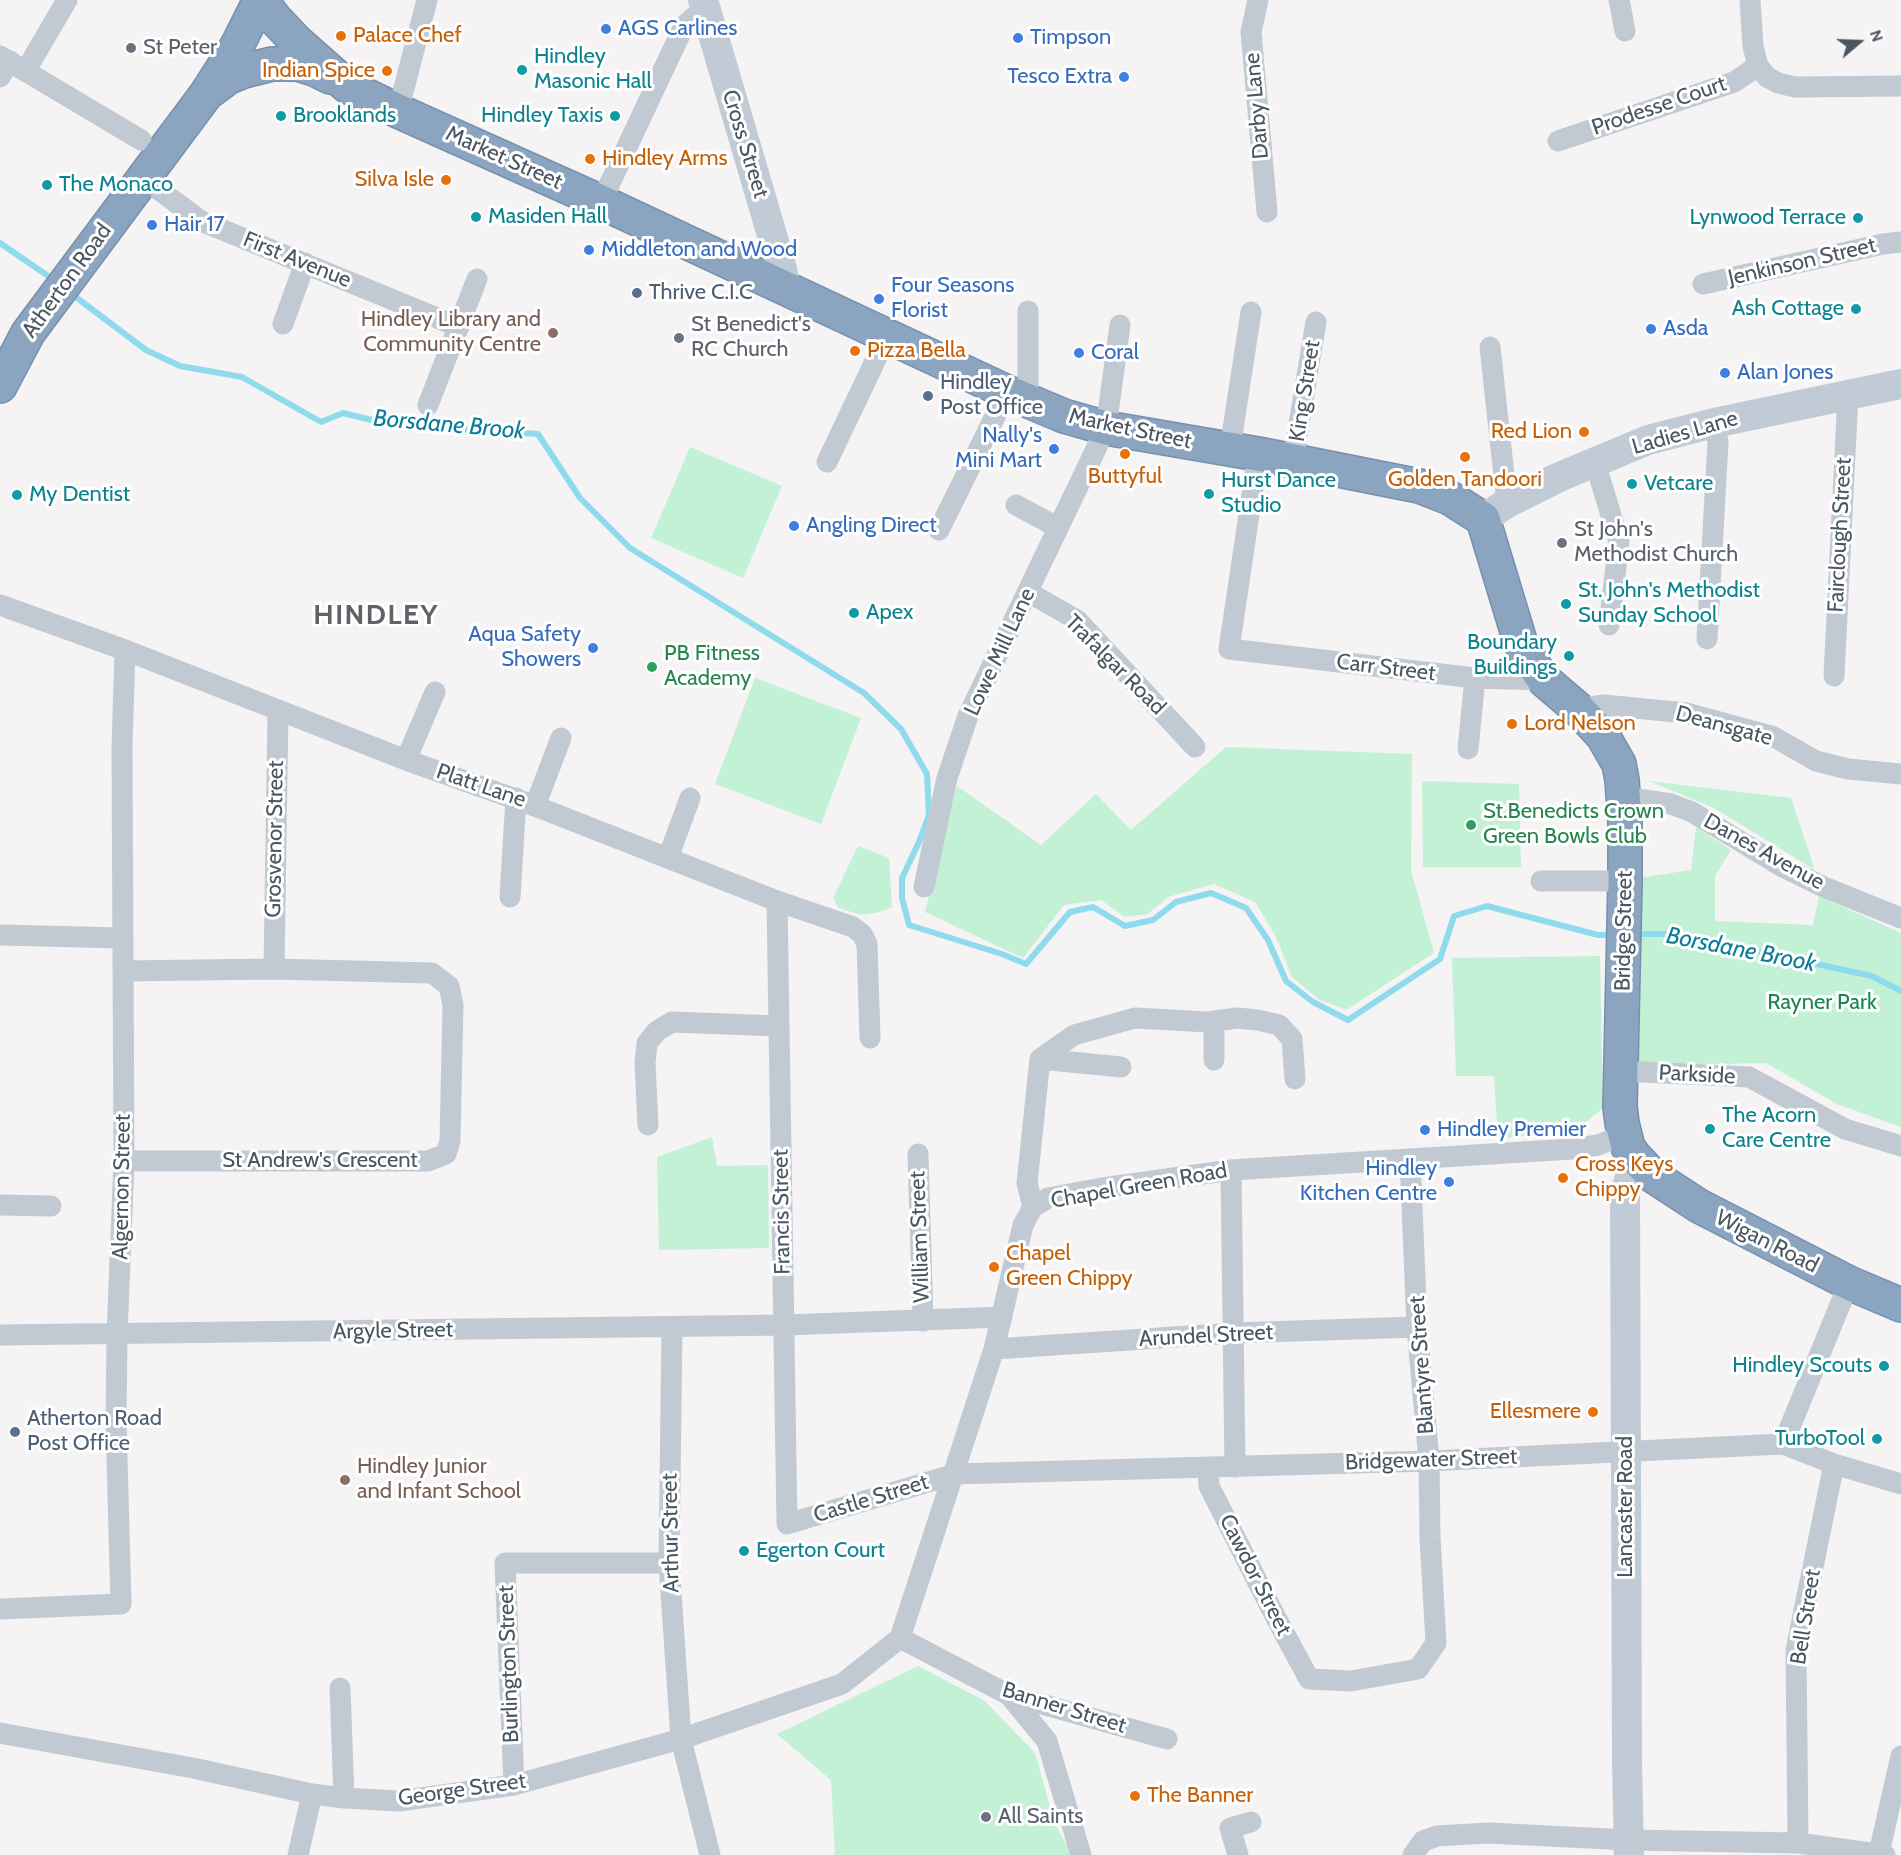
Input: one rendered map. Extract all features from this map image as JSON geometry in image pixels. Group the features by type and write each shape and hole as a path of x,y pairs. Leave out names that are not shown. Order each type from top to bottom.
{"highway":[{"name":"Market Street","path":"260,0 296,41 347,86 1017,397 1064,416 1106,428 1293,460 1419,486 1495,511"},
{"name":"Atherton Road","path":"3,369 207,93 237,46 260,0"},
{"path":"207,93 229,77 244,70 272,64 298,64 314,69 347,86"},
{"name":"Bridge Street","path":"1495,511 1520,640 1533,667 1603,736 1618,764 1624,797 1625,881 1620,1107 1628,1146 1642,1165"},
{"name":"Wigan Road","path":"1642,1165 1653,1176 1699,1206 1849,1283 1901,1305"}],"street":[{"path":"67,0 9,66 141,140"},
{"path":"398,111 427,0"},
{"name":"Darby Lane","path":"1258,0 1251,32 1268,212"},
{"path":"1619,0 1625,31"},
{"path":"1750,0 1753,46 1758,66 1767,77 1778,83 1795,87 1901,86"},
{"path":"601,202 684,26 704,5"},
{"name":"Cross Street","path":"704,5 786,288"},
{"name":"Prodesse Court","path":"1558,141 1734,82 1758,66"},
{"name":"First Avenue","path":"143,178 201,221 459,327"},
{"name":"Jenkinson Street","path":"1703,284 1901,242"},
{"path":"283,324 305,263"},
{"path":"428,405 477,279"},
{"path":"939,530 1017,397 1028,311"},
{"path":"1244,451 1251,312"},
{"name":"King Street","path":"1293,460 1316,322"},
{"name":"Lowe Mill Lane","path":"924,887 946,778 968,716 1106,428 1120,325"},
{"path":"827,462 887,336"},
{"path":"1491,347 1495,511"},
{"name":"Ladies Lane","path":"1495,511 1557,478 1647,440 1714,423 1901,384"},
{"name":"Fairclough Street","path":"1834,676 1848,394"},
{"path":"1707,639 1718,442 1714,423"},
{"name":"Carr Street","path":"1244,451 1229,649 1474,678 1544,680"},
{"path":"1594,462 1619,542 1608,625"},
{"path":"1016,505 1057,527"},
{"name":"Trafalgar Road","path":"1028,592 1077,620 1196,747"},
{"name":"Platt Lane","path":"0,605 125,650 406,760 516,798 777,901 853,927 862,934 867,944 870,1038"},
{"name":"Algernon Street","path":"0,1609 121,1604 116,1421 124,1161 122,759 125,650"},
{"path":"1468,749 1474,678"},
{"path":"406,760 435,692"},
{"name":"Deansgate","path":"1578,709 1604,705 1686,713 1774,737 1816,761 1848,768 1901,774"},
{"name":"Grosvenor Street","path":"274,969 278,710"},
{"path":"536,806 561,738"},
{"name":"Danes Avenue","path":"1624,797 1671,804 1692,812 1781,866 1824,887 1901,918"},
{"path":"510,897 516,798"},
{"path":"668,858 690,798"},
{"path":"1541,881 1625,881"},
{"name":"Francis Street","path":"777,901 787,1524"},
{"path":"0,935 122,938"},
{"name":"St Andrew's Crescent","path":"123,971 274,969 432,973 449,986 453,1005 450,1141 446,1154 428,1161 124,1161"},
{"path":"1033,1207 1027,1183 1040,1059 1074,1035 1135,1018 1258,1020 1279,1025 1292,1039 1295,1079"},
{"path":"1214,1060 1215,1021"},
{"path":"648,1125 645,1063 647,1043 657,1030 672,1022 778,1026"},
{"path":"1040,1059 1121,1067"},
{"name":"Parkside","path":"1621,1071 1749,1077 1845,1129 1901,1146"},
{"name":"Chapel Green Road","path":"900,1638 994,1349 1023,1225 1033,1207 1048,1198 1231,1170 1572,1149 1598,1145 1624,1135"},
{"name":"William Street","path":"918,1154 923,1321"},
{"name":"Blantyre Street","path":"1309,1679 1351,1681 1418,1669 1436,1643 1430,1537 1430,1461 1418,1327 1410,1159"},
{"name":"Lancaster Road","path":"1629,1848 1625,1193 1629,1180 1642,1165"},
{"path":"1231,1170 1235,1467"},
{"path":"0,1206 51,1206"},
{"path":"1783,1444 1849,1283"},
{"name":"Argyle Street","path":"0,1335 785,1325 1002,1317"},
{"name":"Arthur Street","path":"672,1327 669,1563 681,1739 710,1855"},
{"name":"Arundel Street","path":"994,1349 1234,1333 1418,1327"},
{"name":"Bridgewater Street","path":"955,1474 1430,1461 1783,1444 1834,1464 1901,1484"},
{"name":"Bell Street","path":"1798,1843 1796,1650 1834,1464"},
{"name":"Cawdor Street","path":"1208,1468 1209,1485 1309,1679"},
{"name":"Castle Street","path":"787,1524 955,1474"},
{"name":"Burlington Street","path":"514,1785 505,1563 669,1563"},
{"name":"Banner Street","path":"900,1638 1009,1695 1167,1739"},
{"name":"George Street","path":"0,1733 193,1768 312,1794 399,1801 514,1785 681,1739 842,1684 900,1638"},
{"path":"340,1688 344,1798"},
{"path":"1009,1695 1047,1741 1081,1855"},
{"path":"1413,1855 1423,1841 1437,1836 1488,1833 1629,1848 1798,1843 1882,1854 1901,1756"},
{"path":"298,1855 312,1794"},
{"path":"1238,1855 1230,1828 1251,1822"}],"green space":[{"path":"690,447 782,486 743,578 651,538"},
{"path":"755,678 861,718 821,824 715,784"},
{"path":"1226,747 1412,754 1411,870 1434,953 1346,1010 1318,999 1292,977 1276,937 1255,902 1214,884 1168,897 1148,914 1125,917 1101,900 1064,905 1023,958 925,912 957,786 1041,845 1096,794 1131,830"},
{"name":"St.Benedicts Crown Green Bowls Club","path":"1422,781 1519,784 1521,867 1423,867"},
{"path":"1649,781 1791,798 1815,870 1714,808"},
{"name":"Rayner Park","path":"1696,827 1731,850 1715,876 1715,921 1813,925 1819,896 1901,933 1901,1127 1837,1104 1766,1063 1633,1066 1639,878 1691,870"},
{"path":"858,846 889,858 892,907 862,915 838,908 833,898"},
{"path":"1600,956 1603,1108 1581,1126 1498,1140 1494,1076 1456,1076 1452,958"},
{"path":"712,1137 717,1166 768,1165 769,1248 659,1250 657,1157"},
{"path":"918,1666 985,1701 1035,1753 1055,1824 1072,1855 835,1855 831,1780 777,1734"}],"waterway":[{"path":"0,243 54,280"},
{"name":"Borsdane Brook","path":"69,292 146,350 180,366 242,377 321,422 343,413 392,425 538,434 580,498 630,548 864,693 901,729 927,774 929,815 902,878 902,898 909,925 1002,954 1026,964 1070,912 1093,907 1125,926 1153,920 1176,902 1211,893 1246,908 1268,940 1286,981 1313,1002 1348,1020 1440,959 1454,916 1487,906 1598,935 1613,935"},
{"name":"Borsdane Brook","path":"1632,934 1678,934 1872,976 1901,991"}],"place":[{"name":"AGS Carlines","path":"606,29"},
{"name":"Palace Chef","path":"341,36"},
{"name":"Timpson","path":"1018,38"},
{"name":"St Peter","path":"131,48"},
{"name":"Hindley Masonic Hall","path":"522,70"},
{"name":"Indian Spice","path":"387,71"},
{"name":"Tesco Extra","path":"1124,77"},
{"name":"Brooklands","path":"281,116"},
{"name":"Hindley Taxis","path":"615,116"},
{"name":"Hindley Arms","path":"590,159"},
{"name":"Silva Isle","path":"446,180"},
{"name":"The Monaco","path":"47,185"},
{"name":"Masiden Hall","path":"476,217"},
{"name":"Lynwood Terrace","path":"1858,218"},
{"name":"Hair 17","path":"152,225"},
{"name":"Middleton and Wood","path":"589,250"},
{"name":"Thrive C.I.C","path":"637,293"},
{"name":"Four Seasons Florist","path":"879,299"},
{"name":"Ash Cottage","path":"1856,309"},
{"name":"Asda","path":"1651,329"},
{"name":"Hindley Library and Community Centre","path":"553,333"},
{"name":"St Benedict's RC Church","path":"679,338"},
{"name":"Pizza Bella","path":"855,351"},
{"name":"Coral","path":"1079,353"},
{"name":"Alan Jones","path":"1725,373"},
{"name":"Hindley Post Office","path":"928,396"},
{"name":"Red Lion","path":"1584,432"},
{"name":"Nally's Mini Mart","path":"1054,449"},
{"name":"Buttyful","path":"1125,454"},
{"name":"Golden Tandoori","path":"1465,457"},
{"name":"Vetcare","path":"1632,484"},
{"name":"Hurst Dance Studio","path":"1209,494"},
{"name":"My Dentist","path":"17,495"},
{"name":"Angling Direct","path":"794,526"},
{"name":"St John's Methodist Church","path":"1562,543"},
{"name":"St. John's Methodist Sunday School","path":"1566,604"},
{"name":"Apex","path":"854,613"},
{"name":"Aqua Safety Showers","path":"593,648"},
{"name":"Boundary Buildings","path":"1569,656"},
{"name":"PB Fitness Academy","path":"652,667"},
{"name":"Lord Nelson","path":"1512,724"},
{"name":"St.Benedicts Crown Green Bowls Club","path":"1471,825"},
{"name":"The Acorn Care Centre","path":"1710,1129"},
{"name":"Hindley Premier","path":"1425,1130"},
{"name":"Cross Keys Chippy","path":"1563,1178"},
{"name":"Hindley Kitchen Centre","path":"1449,1182"},
{"name":"Chapel Green Chippy","path":"994,1267"},
{"name":"Hindley Scouts","path":"1884,1366"},
{"name":"Ellesmere","path":"1593,1412"},
{"name":"Atherton Road Post Office","path":"15,1432"},
{"name":"TurboTool","path":"1877,1439"},
{"name":"Hindley Junior and Infant School","path":"345,1480"},
{"name":"Egerton Court","path":"744,1551"},
{"name":"The Banner","path":"1135,1796"},
{"name":"All Saints","path":"986,1817"}],"district":[{"name":"HINDLEY","path":"376,616"}]}
